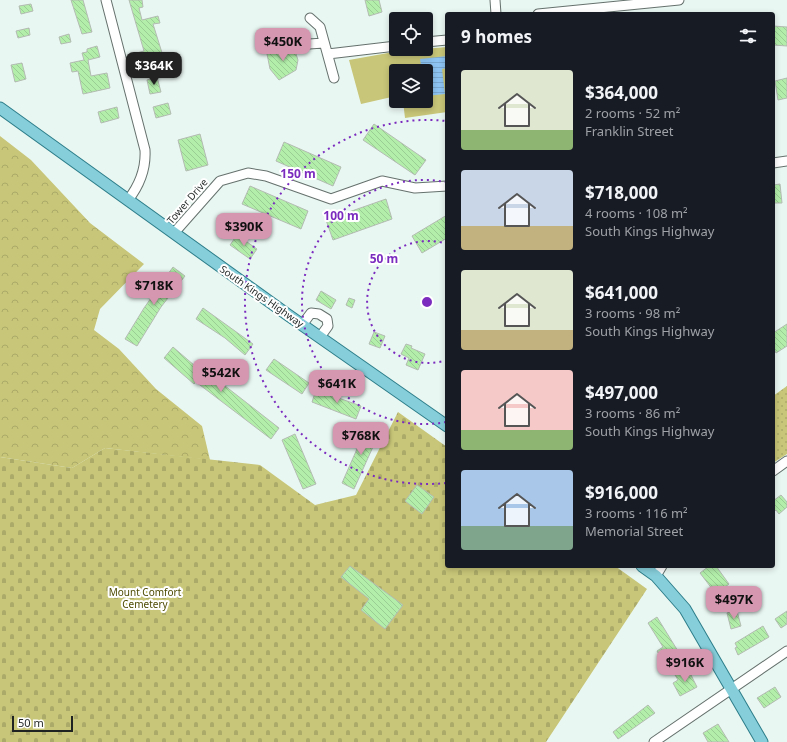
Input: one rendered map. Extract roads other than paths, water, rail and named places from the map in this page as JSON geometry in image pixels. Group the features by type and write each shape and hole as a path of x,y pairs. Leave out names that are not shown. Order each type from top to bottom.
{"main road":[{"name":"South Kings Highway","path":"0,108 302,325 445,425"},
{"path":"645,568 656,576 685,609 762,742"}],"street":[{"path":"106,0 145,156 142,173 128,200"},
{"path":"495,0 496,12"},
{"path":"558,12 679,0"},
{"path":"310,18 319,25 334,78"},
{"path":"433,41 445,40"},
{"path":"294,45 324,42"},
{"path":"328,54 389,47"},
{"path":"775,163 787,161"},
{"name":"Tower Drive","path":"174,233 220,181 248,173 266,176 331,199 382,181 415,188 445,186"},
{"path":"302,325 312,313 319,314 327,319 328,326 320,337"},
{"path":"775,470 787,461"},
{"path":"656,576 661,568"},
{"path":"654,742 787,651"}],"water":[{"path":"445,56 445,68 442,69 445,94 433,95 433,64 421,64 420,59"}],"park label":[{"name":"Mount Comfort Cemetery","path":"145,598"}]}
